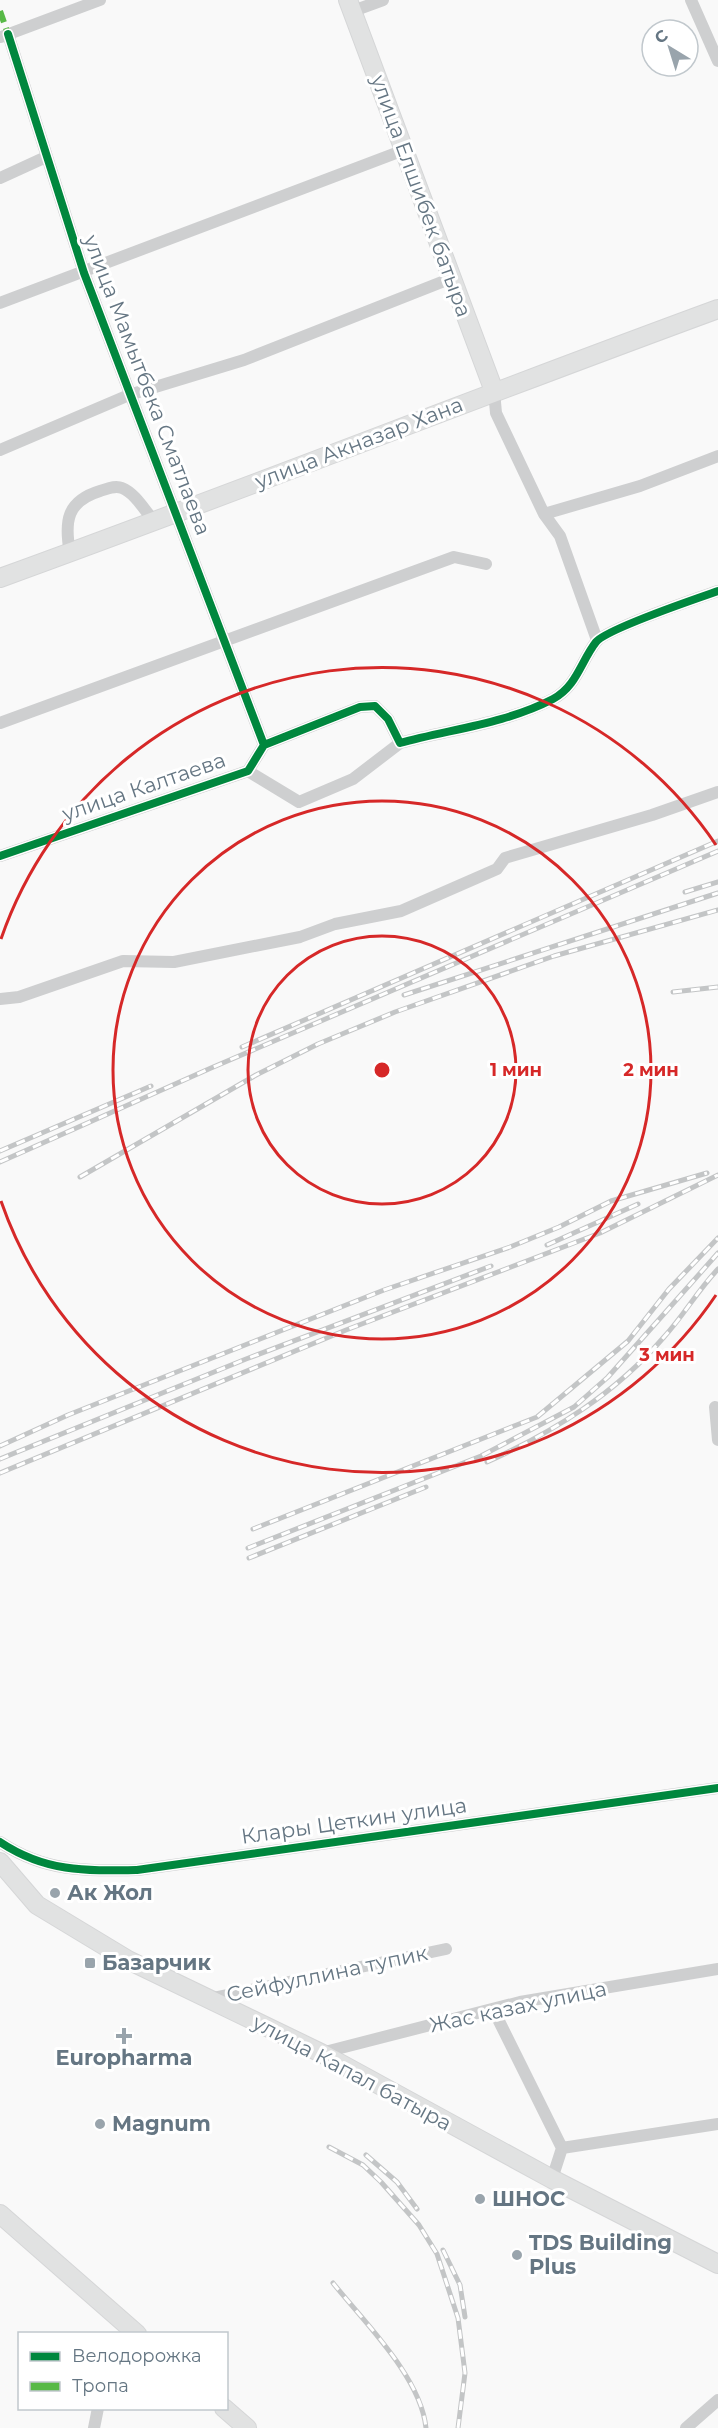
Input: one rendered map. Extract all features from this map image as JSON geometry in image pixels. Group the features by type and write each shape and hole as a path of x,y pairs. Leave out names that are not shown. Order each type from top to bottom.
{"main road":[{"name":"улица Елшибек батыра","path":"350,6 494,391"},
{"name":"улица Акназар Хана","path":"0,578 177,514 494,391 718,309"},
{"name":"улица Капал батыра","path":"0,1862 37,1905 128,1960 321,2053 552,2179 718,2264"},
{"path":"0,2214 132,2332"},
{"path":"225,2410 247,2428"}],"street":[{"path":"4,36 100,0"},
{"path":"350,6 383,0"},
{"path":"691,0 718,61"},
{"name":"улица Мамытбека Сматлаева","path":"4,36 84,273 264,745"},
{"path":"0,303 404,150"},
{"path":"0,178 46,157"},
{"path":"0,450 129,395 244,360 452,278"},
{"path":"494,391 496,413 544,514 560,536 597,640"},
{"path":"544,514 640,486 718,456"},
{"path":"70,553 68,521 74,506 85,495 114,487 124,488 154,521"},
{"path":"0,723 454,557 486,564"},
{"path":"248,771 299,802 353,779 400,743 496,721 555,698 575,680 597,640 644,618 718,591"},
{"path":"264,745 360,707 375,706 388,719 400,743"},
{"name":"улица Калтаева","path":"0,856 248,771 264,745"},
{"path":"0,999 19,997 123,961 174,962 300,937 335,924 401,911 497,869 505,858 652,815 718,792"},
{"path":"715,1407 718,1440"},
{"name":"Клары Цеткин улица","path":"0,1842 23,1858 78,1871 137,1870 718,1788"},
{"name":"Сейфуллина тупик","path":"208,1999 446,1949"},
{"name":"Жас казах улица","path":"321,2053 520,2002 718,1969"},
{"path":"493,2009 562,2148 552,2179"},
{"path":"562,2148 718,2124"},
{"path":"686,2428 718,2400"},
{"path":"94,2428 98,2410"}],"railway":[{"path":"242,1047 718,841"},
{"path":"0,1162 211,1068 718,851"},
{"path":"685,892 718,882"},
{"path":"404,995 718,893"},
{"path":"80,1177 256,1075 318,1044 395,1012 554,956 718,910"},
{"path":"673,992 718,987"},
{"path":"0,1151 151,1086"},
{"path":"0,1446 68,1415 384,1290 510,1247 559,1227 611,1201 707,1173"},
{"path":"0,1473 346,1330 600,1233 718,1175"},
{"path":"547,1245 638,1204"},
{"path":"253,1529 537,1417 628,1341 669,1289 718,1238"},
{"path":"248,1548 481,1456 574,1407 608,1377 718,1253"},
{"path":"0,1459 246,1359 491,1266"},
{"path":"487,1462 560,1424 625,1376 664,1337 718,1269"},
{"path":"249,1558 426,1487"},
{"path":"329,2147 363,2165 381,2182 419,2225 437,2254 458,2318 465,2373 458,2428"},
{"path":"366,2155 397,2182 417,2209"},
{"path":"443,2250 460,2285 465,2317"},
{"path":"333,2283 403,2370 422,2409 426,2428"}],"marked path":[{"path":"0,11 8,34"}],"cycle path":[{"path":"8,34 84,273 264,745"},
{"path":"0,856 248,771 264,745 360,707 375,706 388,719 400,743 478,725 535,707 553,699 568,687 591,649 603,636 653,614 718,591"},
{"path":"0,1842 33,1859 66,1868 137,1870 718,1788"}],"place":[{"name":"Ак Жол","path":"55,1893"},
{"name":"Базарчик","path":"90,1963"},
{"name":"Europharma","path":"124,2036"},
{"name":"Magnum","path":"100,2124"},
{"name":"ШНОС","path":"480,2199"},
{"name":"TDS Building Plus","path":"517,2255"}]}
